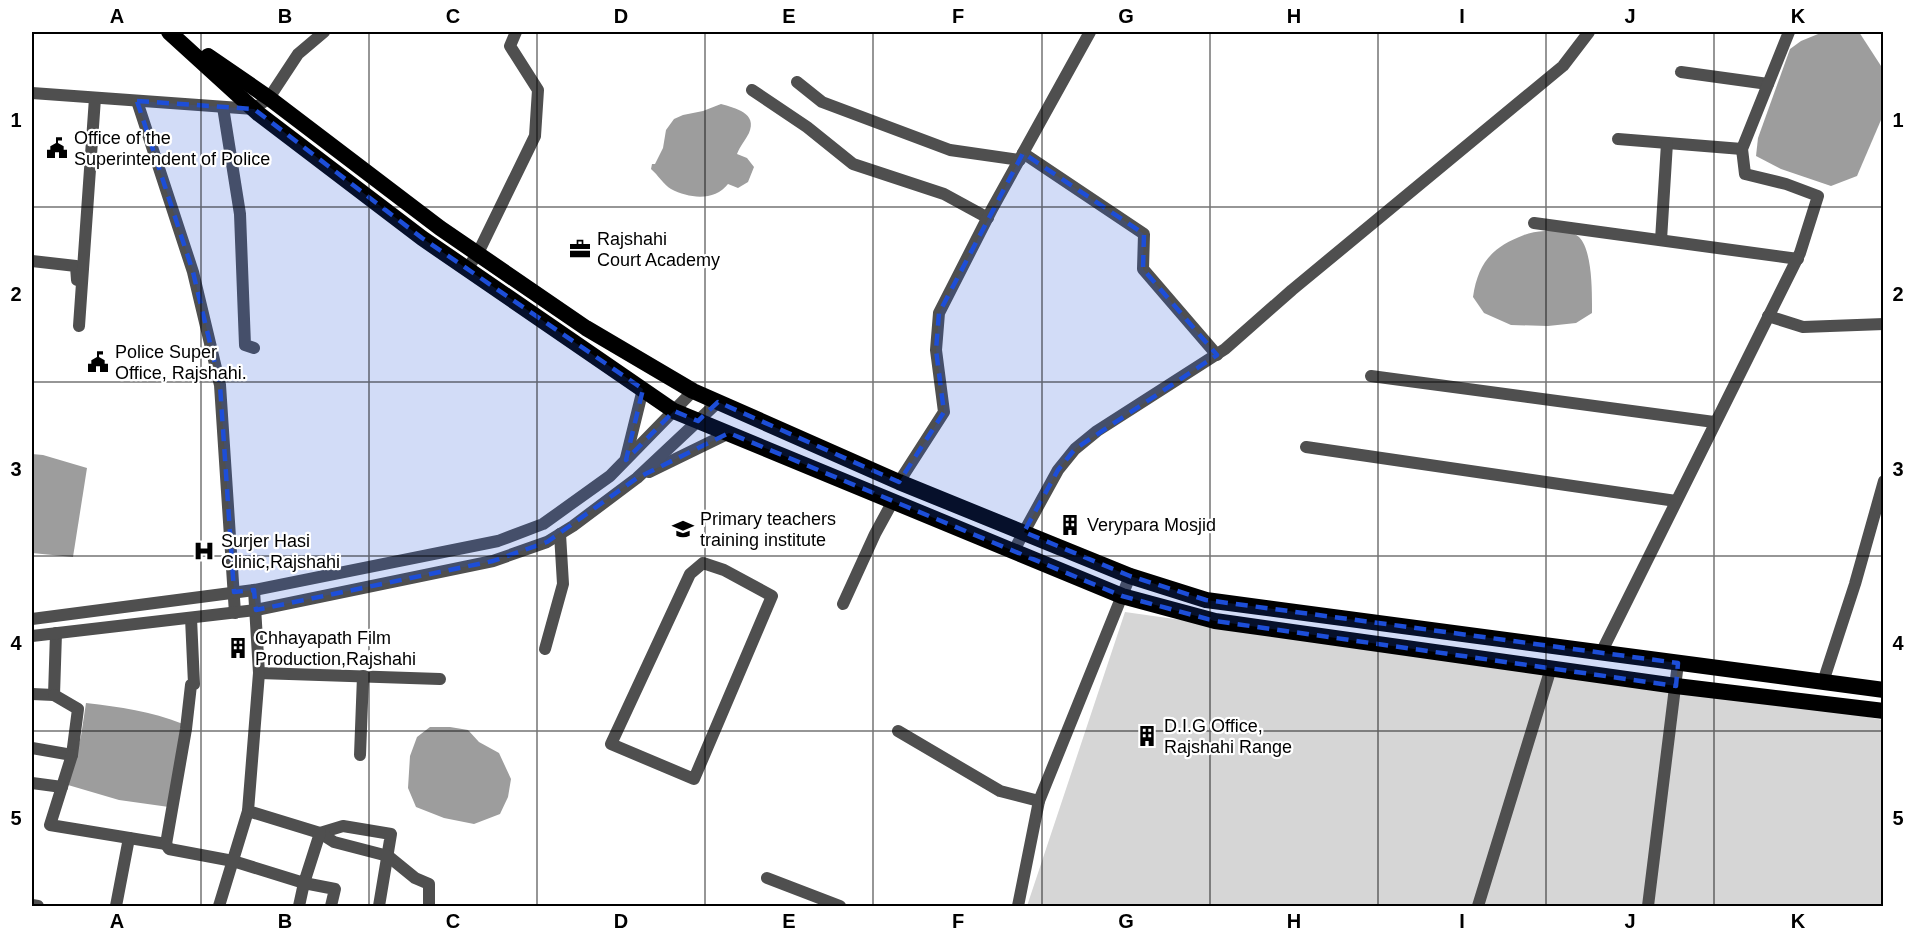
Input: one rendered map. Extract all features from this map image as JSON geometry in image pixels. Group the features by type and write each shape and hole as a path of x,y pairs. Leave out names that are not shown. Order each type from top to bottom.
{"highway":[{"path":"170,32 269,98 440,228 586,328 693,391 899,482 1130,576 1206,600 1884,690"},
{"path":"170,32 254,109 422,238 674,411 1122,596 1215,621 1676,686 1884,711"}],"street":[{"path":"32,93 254,109 269,98 298,54 324,32"},
{"path":"467,269 478,254 535,136 538,90 510,46 516,32"},
{"path":"899,482 944,412 936,350 939,313 988,218 1090,32"},
{"path":"1013,552 1058,470 1075,449 1097,431 1217,355 1563,66 1588,32"},
{"path":"1600,653 1714,422 1798,259 1818,196 1786,184 1745,174 1742,149 1789,32"},
{"path":"1681,72 1768,84"},
{"path":"797,82 822,102 950,150 1021,157 1144,234 1143,269 1217,355"},
{"path":"752,90 807,127 853,164 944,194 988,218"},
{"path":"32,261 76,266 80,321 96,98"},
{"path":"137,101 193,272 220,385 235,612"},
{"path":"223,107 240,214 245,345 254,348"},
{"path":"1618,139 1742,149"},
{"path":"1661,240 1667,143"},
{"path":"1534,223 1798,259"},
{"path":"1768,316 1803,327 1884,324"},
{"path":"1371,376 1714,422"},
{"path":"626,460 643,389"},
{"path":"32,619 254,590 498,541 543,524 610,476 693,391"},
{"path":"32,636 256,610 493,561 547,542 573,526 637,478 718,402"},
{"path":"637,478 729,433"},
{"path":"1306,447 1676,501"},
{"path":"1823,682 1855,584 1884,481"},
{"path":"843,604 893,501"},
{"path":"545,649 563,584 560,534"},
{"path":"703,563 724,570 772,596 694,779 611,744 690,574 703,563"},
{"path":"1022,905 1039,801 1130,576"},
{"path":"219,906 248,811 259,673 254,590"},
{"path":"191,618 194,684 191,686 166,844 169,849 233,861 304,883 335,889 331,906"},
{"path":"54,695 56,633"},
{"path":"1648,906 1678,663"},
{"path":"1478,906 1551,668"},
{"path":"259,673 440,679"},
{"path":"360,755 363,676"},
{"path":"32,694 54,695 78,709 72,755 50,825 166,844"},
{"path":"898,731 1000,791 1039,801"},
{"path":"32,748 72,755"},
{"path":"32,783 62,788"},
{"path":"248,811 320,833 334,842 388,856 415,878 429,884 429,906"},
{"path":"320,833 343,826 391,834 379,906"},
{"path":"299,906 320,833"},
{"path":"116,906 129,838"},
{"path":"767,878 839,906"},
{"path":"32,905 38,906"}],"highlighted area":[{"path":"137,101 254,109 422,238 643,389 626,460 674,411 698,421 718,402 899,482 944,412 936,350 939,313 1023,153 1144,234 1143,269 1217,355 1075,449 1058,470 1024,532 1130,576 1206,600 1678,663 1676,686 1215,621 1122,596 729,433 637,478 547,542 493,561 256,610 254,590 234,592 220,385 193,272"}],"shaded area":[{"path":"1823,32 1859,32 1883,69 1884,113 1857,176 1831,186 1781,169 1756,156 1758,138 1790,49 1801,41"},
{"path":"721,104 744,112 750,121 749,133 737,154 747,158 754,167 748,182 738,188 728,184 723,190 702,197 686,195 671,189 651,169 663,148 666,130 674,119"},
{"path":"1566,230 1579,237 1587,252 1591,274 1592,313 1576,323 1548,326 1511,325 1484,313 1473,297 1475,285 1488,258 1503,245 1529,233"},
{"path":"32,454 87,468 73,557 32,553"},
{"path":"1125,612 1883,720 1883,906 1027,906"},
{"path":"86,703 135,710 183,724 169,807 119,800 68,785 81,736"},
{"path":"430,727 468,730 479,742 499,753 511,779 508,797 500,814 474,824 444,818 416,807 408,788 410,756 417,737"}],"place":[{"name":"Office of the Superintendent of Police","path":"57,148"},
{"name":"Rajshahi Court Academy","path":"580,249"},
{"name":"Police Super Office, Rajshahi.","path":"98,362"},
{"name":"Verypara Mosjid","path":"1070,525"},
{"name":"Primary teachers training institute","path":"683,529"},
{"name":"Surjer Hasi Clinic,Rajshahi","path":"204,551"},
{"name":"Chhayapath Film Production,Rajshahi","path":"238,648"},
{"name":"D.I.G Office, Rajshahi Range","path":"1147,736"}]}
